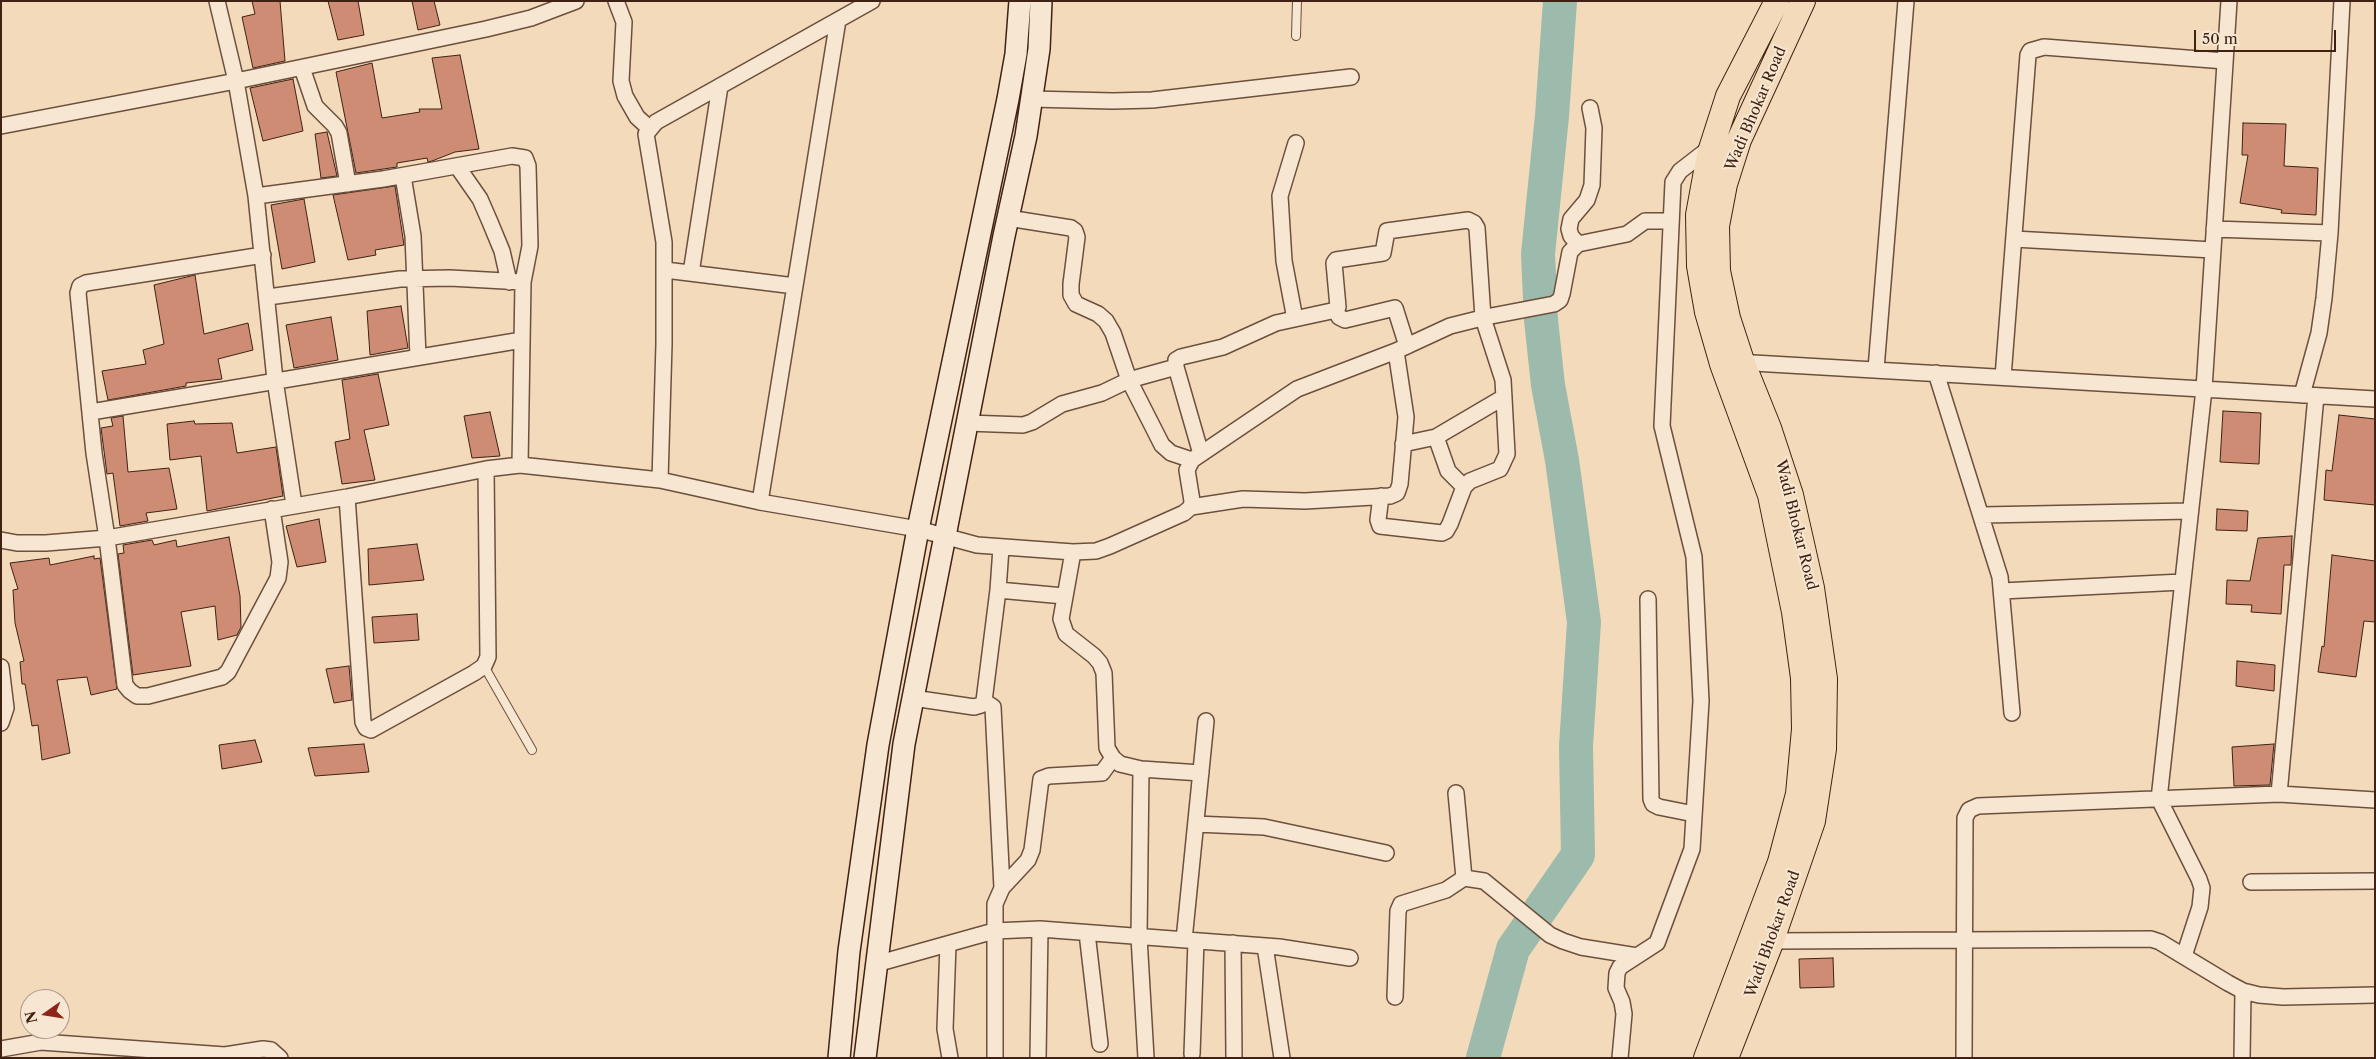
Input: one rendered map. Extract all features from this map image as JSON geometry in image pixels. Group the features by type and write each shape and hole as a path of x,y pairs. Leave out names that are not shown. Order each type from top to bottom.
{"main road":[{"name":"Wadi Bhokar Road","path":"1726,1058 1762,939 1798,794 1804,729 1803,678 1794,612 1770,495 1732,362 1707,312 1699,266 1698,215 1712,146 1728,96 1777,1"},
{"name":"Wadi Bhokar Road","path":"1732,362 1728,318 1718,271 1717,226 1725,184 1739,140 1803,1"},
{"name":"Wadi Bhokar Road","path":"1706,1058 1762,939"}],"street":[{"path":"218,1 236,81 256,196 268,296 275,380 294,506"},
{"path":"1,126 302,68 486,29 531,18 576,1"},
{"path":"616,1 624,22 621,81 625,96 637,117 649,128"},
{"path":"660,480 665,270 664,242 646,141 649,128 656,122 872,1"},
{"path":"838,1058 851,937 873,777 918,529 1008,99 1016,54 1020,1"},
{"path":"865,1058 900,781 913,698 1026,136 1038,49 1041,1"},
{"path":"1876,369 1906,1"},
{"path":"2184,956 2200,907 2202,888 2200,879 2159,799 2204,389 2228,1"},
{"path":"2279,794 2309,395 2324,298 2330,233 2342,1"},
{"path":"760,502 838,20"},
{"path":"2003,377 2028,55 2030,51 2044,47 2225,61"},
{"path":"302,68 316,106 339,133 348,184"},
{"path":"1031,99 1152,100 1350,77"},
{"path":"691,273 720,86"},
{"path":"1578,244 1571,236 1569,229 1571,219 1587,200 1592,185 1594,128 1590,108"},
{"path":"1295,319 1284,261 1280,196 1296,143"},
{"path":"1620,1058 1624,1014 1615,980 1620,967 1653,947 1659,939 1690,855 1701,701 1694,557 1662,426 1673,182 1675,176 1712,146"},
{"path":"256,196 403,176 512,156 525,158 528,166 530,246 516,282"},
{"path":"457,166 480,199 516,282 522,340 520,466"},
{"path":"403,176 413,236 418,357"},
{"path":"1008,218 1071,228 1075,231 1077,237 1070,284 1071,295 1076,304 1098,314 1106,321 1113,333 1129,380 1162,445 1172,452 1196,457"},
{"path":"1,540 17,543 46,543 107,538 347,497 486,469 520,466 660,480 760,502 918,529 977,545 1073,552 1096,551 1110,546 1184,513 1191,507 1243,499 1305,501 1380,496 1397,493 1400,484 1406,417 1401,349 1395,308 1345,320 1340,317 1336,310 1338,307 1332,266 1336,260 1383,253 1387,231 1468,220 1478,228 1485,317 1500,370 1508,454 1500,468 1470,481 1464,487 1450,524 1446,531 1442,533 1380,526 1378,520 1380,496"},
{"path":"1191,507 1192,501 1187,470 1196,457 1297,389 1401,349 1450,326 1485,317 1554,304 1560,300 1562,294 1570,252 1578,244 1627,234 1645,221 1671,221"},
{"path":"2214,229 2330,233"},
{"path":"2014,239 2212,250"},
{"path":"263,255 86,283 80,286 78,293 94,453 107,538 125,685 137,696 148,696 222,677 228,672 278,578 280,562 272,509"},
{"path":"665,270 795,286"},
{"path":"268,296 415,279 450,278 516,282"},
{"path":"1196,457 1176,360 1181,357 1223,347 1262,328 1336,310"},
{"path":"91,412 522,340"},
{"path":"1732,362 2375,399"},
{"path":"967,423 1023,426 1062,404 1102,393 1129,380 1176,366"},
{"path":"1936,373 1997,564 2002,591 2012,713"},
{"path":"1403,444 1436,437 1504,397"},
{"path":"1436,437 1448,471 1464,487"},
{"path":"347,497 363,722 366,728 371,730 474,673 484,666 488,657 486,469"},
{"path":"1982,515 2190,511"},
{"path":"913,698 974,706 981,705 984,701 998,590 1001,548"},
{"path":"1073,552 1061,619 1066,634 1094,656 1104,673 1107,748 1113,758 1120,764 1141,769 1201,773"},
{"path":"2002,591 2182,582"},
{"path":"998,590 1064,596"},
{"path":"1648,599 1651,799 1653,804 1659,807 1694,814"},
{"path":"1,667 6,708 1,723"},
{"path":"984,701 993,707 1002,888"},
{"path":"1192,1054 1190,940 1196,824 1206,721"},
{"path":"995,1058 995,904 1002,888 1028,860 1032,850 1041,779 1049,776 1102,773 1113,758"},
{"path":"1141,769 1139,937 1146,1058"},
{"path":"873,777 900,781"},
{"path":"1456,793 1464,878"},
{"path":"1964,1058 1965,818 1969,810 1978,806 2279,794 2375,800"},
{"path":"1196,824 1259,826 1386,853"},
{"path":"1396,997 1398,910 1401,904 1446,890 1464,878 1484,881 1550,935 1563,941 1581,947 1638,956"},
{"path":"2252,882 2375,881"},
{"path":"876,964 994,931 1040,929 1233,943 1350,958"},
{"path":"1038,1058 1040,929"},
{"path":"1087,933 1100,1044"},
{"path":"851,937 880,939"},
{"path":"1762,939 2150,938 2243,991 2259,995 2282,997 2375,995"},
{"path":"1233,943 1234,1058"},
{"path":"948,944 945,1029 950,1058"},
{"path":"1265,946 1282,1058"},
{"path":"2242,1058 2243,991"},
{"path":"1,1049 41,1042 225,1055 263,1048 271,1050 280,1058"},
{"path":"63,1043 67,1058"}],"lane":[{"path":"1296,36 1297,1"},
{"path":"484,666 532,750"}],"building":[{"path":"252,1 280,1 285,61 253,68 242,17 255,14"},
{"path":"328,1 358,1 364,35 338,40"},
{"path":"412,1 434,1 440,25 418,30"},
{"path":"460,55 479,149 455,152 428,162 427,158 397,163 397,167 356,173 336,72 372,63 382,118 420,112 419,109 442,109 432,58"},
{"path":"293,79 303,131 263,141 250,88"},
{"path":"2243,123 2286,124 2284,166 2318,168 2316,215 2281,213 2282,210 2240,203 2248,155 2242,155"},
{"path":"327,132 337,176 321,178 315,134"},
{"path":"395,186 404,245 375,250 376,255 348,260 333,195"},
{"path":"304,199 315,262 282,269 271,205"},
{"path":"195,275 204,334 248,323 253,350 218,359 222,379 186,383 186,386 108,400 102,371 146,364 143,350 164,344 154,285"},
{"path":"401,306 408,348 370,355 367,311"},
{"path":"331,317 338,360 294,368 286,325"},
{"path":"378,374 389,425 364,430 375,480 342,484 335,442 350,439 342,380"},
{"path":"2223,411 2261,413 2259,464 2220,462"},
{"path":"490,412 500,456 472,458 464,416"},
{"path":"2339,415 2375,419 2375,505 2324,500 2326,470 2332,471"},
{"path":"123,416 128,472 169,468 177,509 146,513 148,521 120,526 113,473 107,474 101,428 113,426 111,418"},
{"path":"194,421 195,424 232,423 237,453 276,447 283,496 207,511 201,456 170,460 167,424"},
{"path":"2217,509 2248,511 2247,531 2216,530"},
{"path":"319,519 326,562 297,567 286,526"},
{"path":"2292,536 2291,565 2284,565 2281,614 2251,612 2252,605 2226,604 2227,580 2250,581 2258,538"},
{"path":"229,537 240,596 241,627 237,635 218,640 215,606 181,612 191,666 133,675 118,554 124,553 123,545 152,540 154,545 176,540 177,547"},
{"path":"417,544 424,580 369,585 368,549"},
{"path":"2332,555 2375,561 2375,622 2364,621 2356,677 2318,672 2322,646 2324,647"},
{"path":"94,556 94,559 100,558 117,689 91,695 87,677 57,680 70,753 42,760 38,725 32,726 25,684 22,684 20,662 24,661 15,623 13,590 18,589 10,563 49,558 50,565"},
{"path":"417,614 419,640 374,643 372,617"},
{"path":"2237,661 2275,665 2274,691 2236,686"},
{"path":"349,666 352,700 334,703 326,669"},
{"path":"255,740 262,762 222,769 219,745"},
{"path":"364,744 369,772 315,776 308,748"},
{"path":"2274,744 2270,785 2234,786 2232,747"},
{"path":"1833,958 1834,987 1800,988 1799,959"}],"waterway":[{"path":"1483,1058 1513,949 1578,855 1576,746 1584,622 1562,460 1548,385 1541,320 1538,254 1552,116 1560,1"}]}
